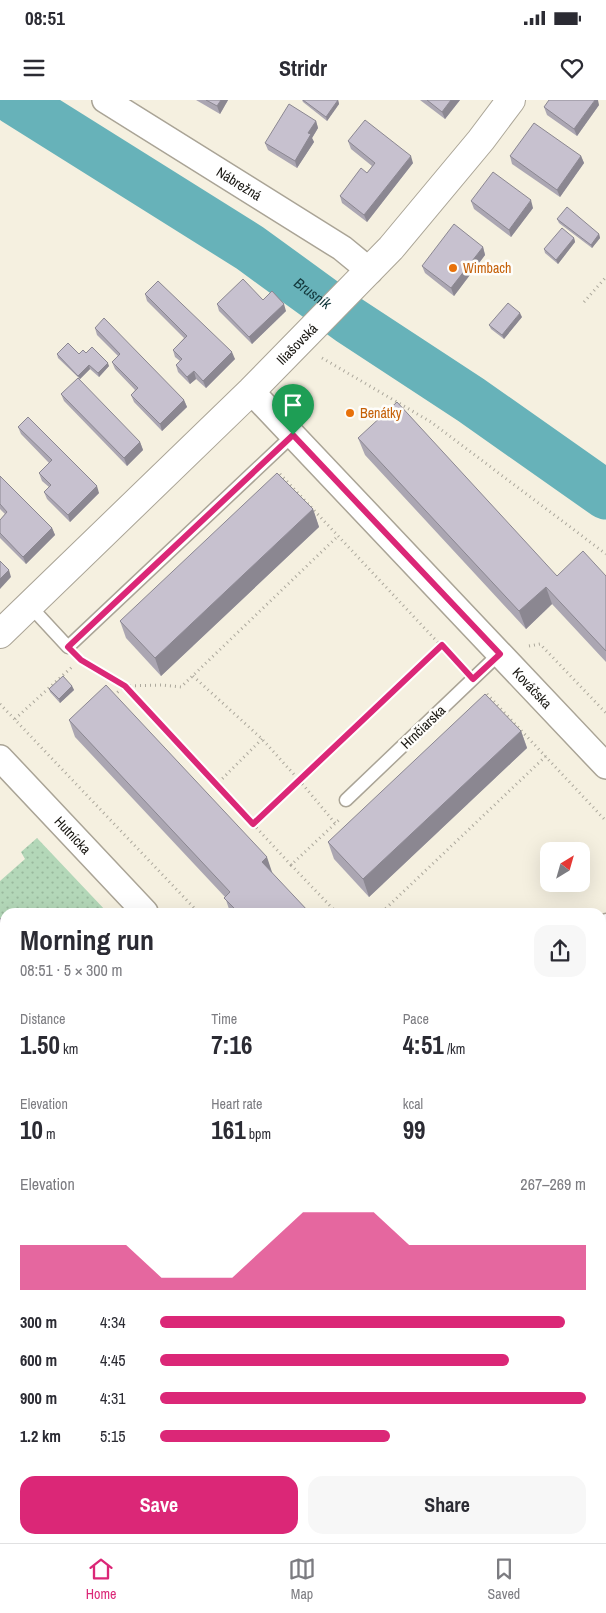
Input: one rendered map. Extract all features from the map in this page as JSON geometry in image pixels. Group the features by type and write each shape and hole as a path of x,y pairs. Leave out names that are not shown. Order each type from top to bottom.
{"street":[{"name":"Nábrežná","path":"105,100 342,248 363,277"},
{"name":"Iliašovská","path":"0,634 251,391 311,344 363,277 391,248 481,140 511,100"},
{"name":"Kováčska","path":"251,391 606,766"},
{"name":"Hutnícka","path":"3,767 141,908"}],"lane":[{"path":"30,606 68,647 293,435"},
{"name":"Hrnčiarska","path":"346,800 500,654"}],"path":[{"path":"584,302 606,277"},
{"path":"311,344 370,385 431,422 606,554"},
{"path":"278,472 606,821"},
{"path":"110,699 125,686 162,685 181,688 338,536"},
{"path":"526,646 540,644 606,713"},
{"path":"253,824 442,645"},
{"path":"68,647 81,660 125,686 215,786 332,908"},
{"path":"15,719 81,660"},
{"path":"192,676 262,739 335,823 291,865"},
{"path":"0,704 194,908"},
{"path":"215,786 262,739"},
{"path":"386,908 546,756"}],"green space":[{"path":"37,838 103,908 0,908 0,881 25,859 21,852"}],"building":[{"path":"206,100 221,100 217,106"},
{"path":"303,100 338,100 326,117"},
{"path":"427,100 451,100 442,112"},
{"path":"549,100 595,100 574,129 544,107"},
{"path":"289,104 316,121 308,133 311,134 295,161 265,143"},
{"path":"365,120 411,156 364,215 340,196 361,168 367,173 375,163 348,141"},
{"path":"534,123 581,156 557,190 510,156"},
{"path":"493,172 531,200 509,230 471,201"},
{"path":"567,207 599,234 591,245 557,219"},
{"path":"454,224 483,247 451,288 422,266"},
{"path":"562,228 574,238 556,260 544,249"},
{"path":"243,279 263,300 272,291 284,304 249,337 217,304"},
{"path":"158,281 232,352 203,381 194,371 187,377 176,365 182,359 173,350 187,336 145,294"},
{"path":"508,303 520,313 502,335 489,325"},
{"path":"104,318 184,400 160,424 131,395 138,388 112,362 120,354 95,328"},
{"path":"68,343 79,354 83,350 86,353 92,347 108,363 98,373 89,365 78,376 57,354"},
{"path":"78,378 140,442 124,458 61,394"},
{"path":"397,402 557,576 583,551 606,576 606,651 546,587 519,611 358,438"},
{"path":"28,417 97,486 68,515 44,492 51,485 39,473 52,460 18,427"},
{"path":"277,473 313,509 155,658 120,621"},
{"path":"0,476 52,528 23,557 0,533 0,520 7,512 0,504"},
{"path":"0,561 9,570 0,579"},
{"path":"63,676 72,686 59,699 49,689"},
{"path":"106,685 267,857 262,862 305,908 234,908 224,898 230,892 69,720"},
{"path":"485,694 521,731 363,879 328,842"}],"waterway":[{"name":"Brusník","path":"14,100 250,248 349,320 471,400 606,495"}],"place":[{"name":"Wimbach","path":"453,268"},
{"name":"Benátky","path":"350,413"}],"route":[{"path":"293,435 500,654 473,679 442,645 253,824 215,786 125,686 81,660 68,647 293,435"}]}
